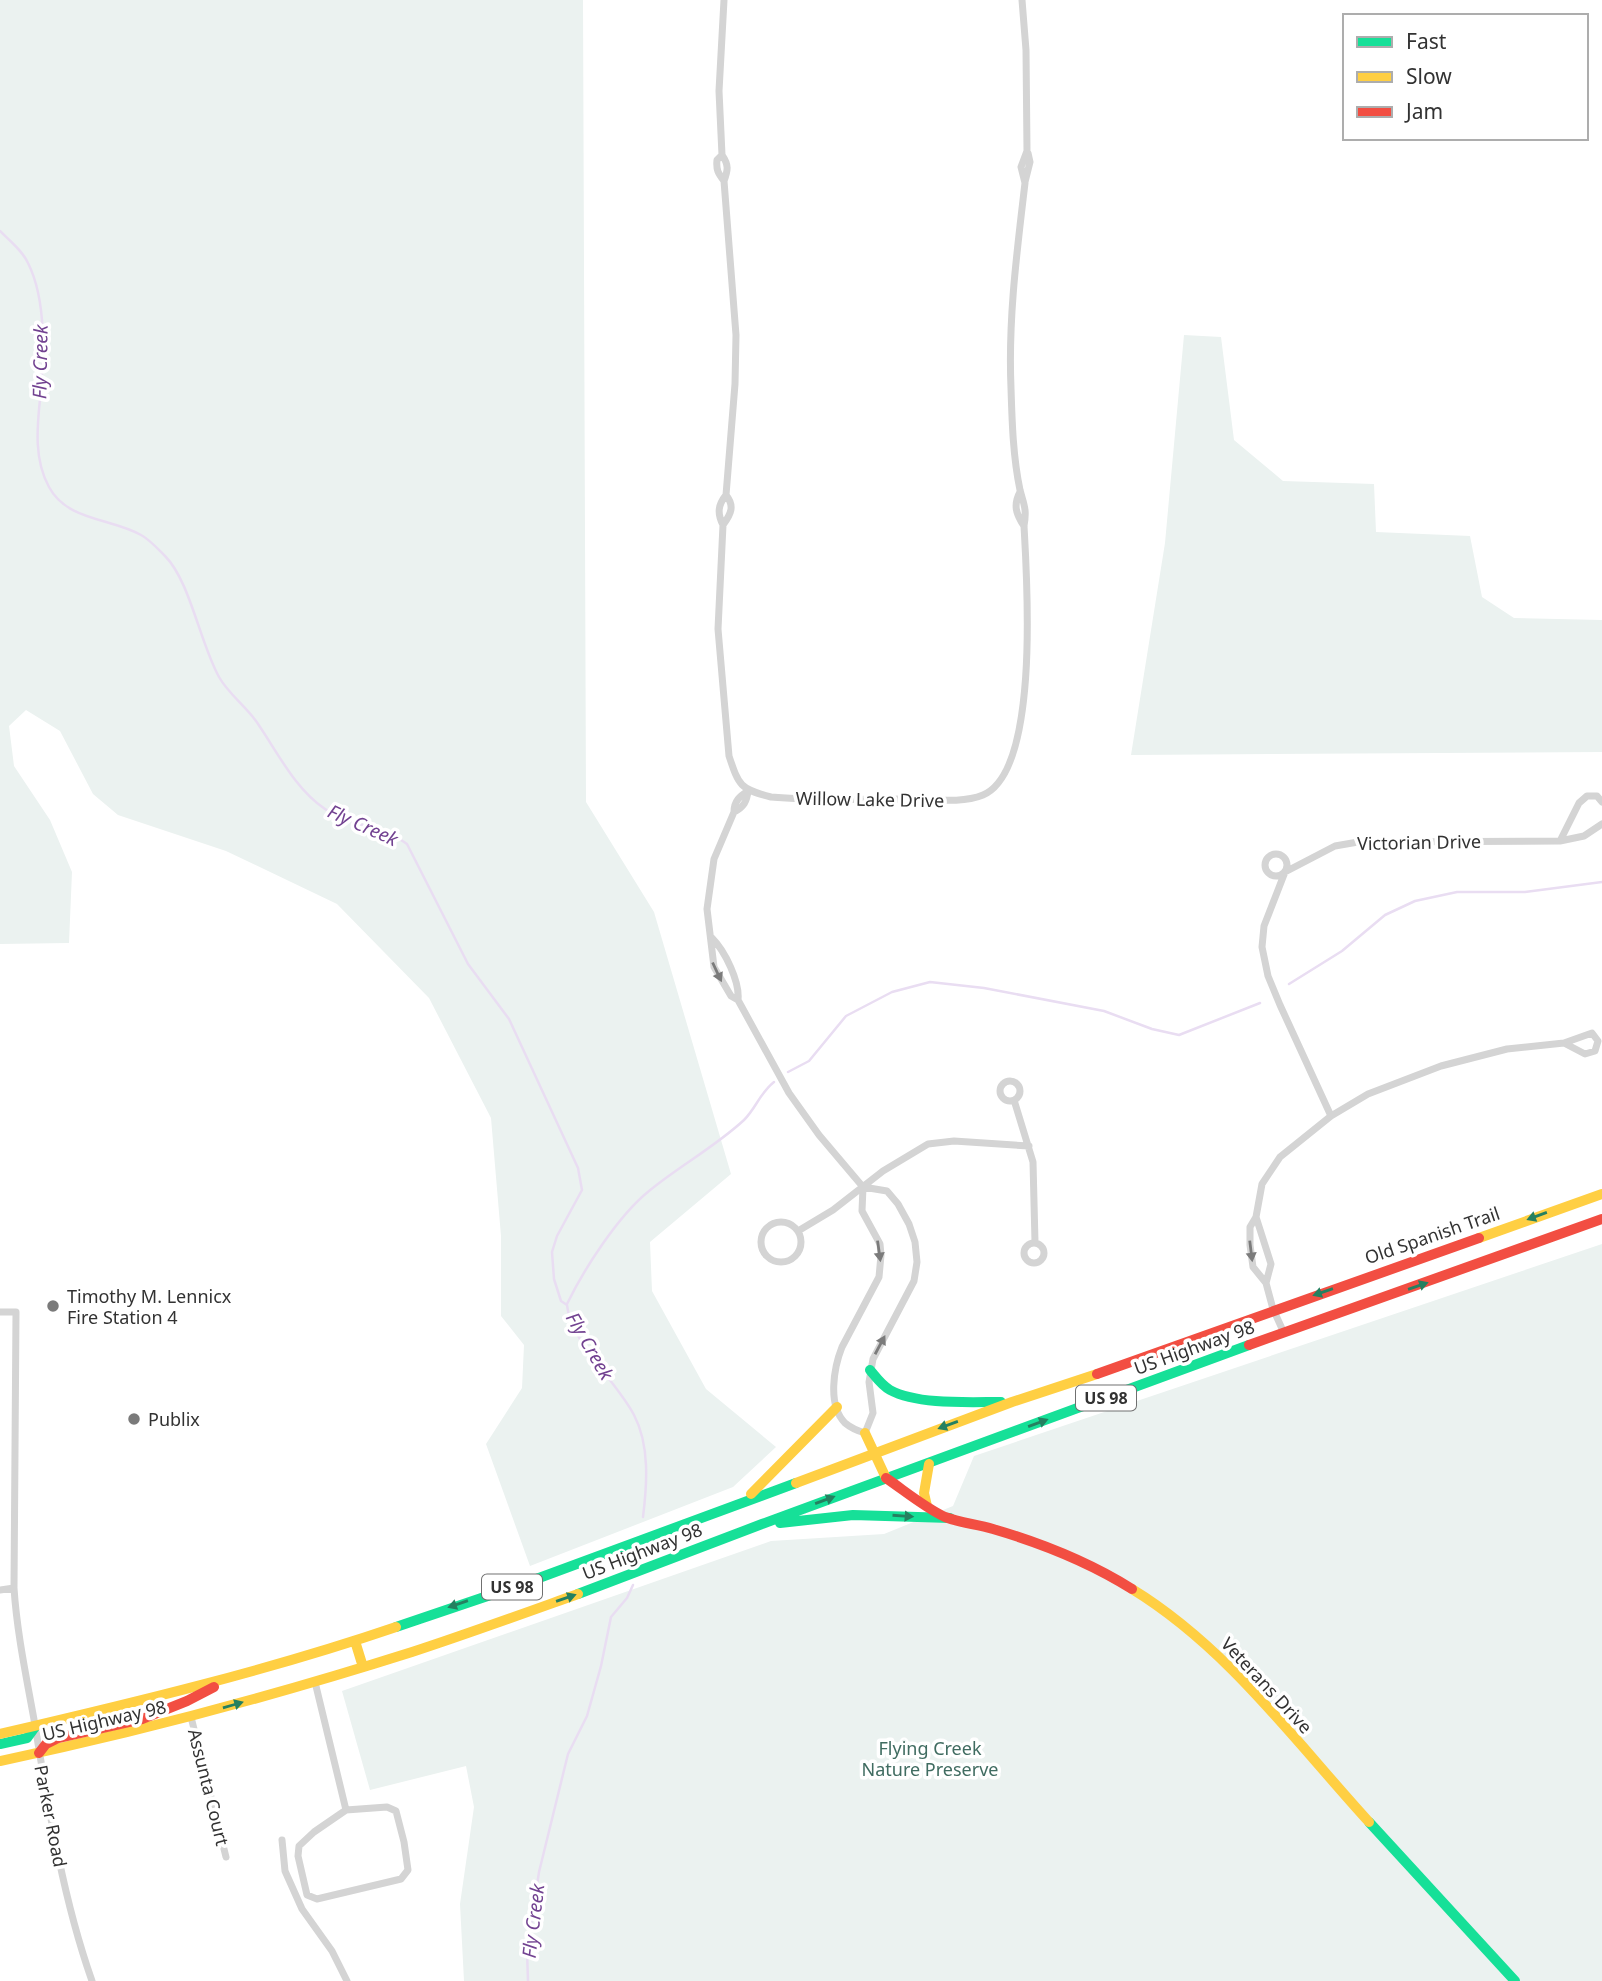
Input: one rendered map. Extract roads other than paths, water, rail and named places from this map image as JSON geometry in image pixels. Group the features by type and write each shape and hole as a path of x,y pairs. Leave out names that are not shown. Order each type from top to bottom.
{"main road":[{"name":"Old Spanish Trail","path":"1273,1309 1602,1194"},
{"name":"US 98","path":"1284,1333 1602,1220"},
{"name":"US Highway 98","path":"0,1734 240,1674 355,1641 520,1585 872,1452 1273,1309"},
{"name":"US Highway 98","path":"0,1760 39,1754 191,1717 412,1652 633,1575 762,1524 1284,1333"},
{"path":"870,1370 880,1383 892,1392 975,1402 1012,1402"},
{"path":"746,1499 837,1406"},
{"path":"865,1433 886,1478"},
{"path":"927,1506 924,1493 929,1464"},
{"name":"Veterans Drive","path":"886,1478 950,1518 1041,1544 1093,1566 1139,1593 1182,1625 1222,1660 1257,1697 1515,1981"},
{"path":"762,1524 853,1515 950,1518"},
{"path":"355,1641 362,1667"},
{"path":"39,1754 46,1744 58,1738 142,1719 187,1701 240,1674"},
{"path":"0,1744 27,1738 35,1727"}],"street":[{"path":"724,0 719,91 722,155 728,169 724,181 736,335 726,495 718,509 723,525 718,629 729,756 735,775 748,791 739,797 734,805 734,812 714,859 707,909 712,938 711,955 713,967 731,996 738,1000 789,1093 819,1135 863,1187 887,1191 909,1224 915,1242 917,1262 914,1281 873,1359 870,1370 873,1413 865,1433 847,1425 837,1406 834,1390 837,1359 879,1277 881,1265 880,1244 862,1211 863,1187"},
{"name":"Willow Lake Drive","path":"748,791 782,798 951,800 985,794 1002,780 1012,761 1025,683 1028,634 1024,526 1015,507 1020,492 1010,342 1025,183 1021,167 1027,151 1026,50 1022,0"},
{"path":"723,525 731,513 732,505 726,495"},
{"path":"1560,841 1580,803 1587,796 1597,796 1602,802"},
{"name":"Victorian Drive","path":"1331,1116 1268,976 1262,947 1264,926 1284,872 1335,846 1358,842 1560,841 1584,836 1602,824"},
{"path":"712,938 719,945 739,990 738,1000"},
{"path":"1284,1333 1273,1309 1266,1283 1256,1272 1251,1255 1250,1227 1256,1217 1262,1184 1280,1157 1331,1116 1368,1094 1441,1066 1507,1049 1564,1043"},
{"path":"1014,1100 1033,1162 1035,1242"},
{"path":"798,1231 833,1210 911,1152 928,1144 954,1141 1029,1146"},
{"path":"1256,1217 1271,1264 1266,1283"},
{"path":"781,1222 798,1231 801,1243 791,1259 778,1262 766,1256 761,1237 768,1226 781,1222"},
{"name":"Parker Road","path":"0,1312 16,1312 14,1588 17,1628 64,1877 92,1981"},
{"path":"0,1590 14,1588"},
{"path":"315,1682 346,1810"},
{"name":"Assunta Court","path":"191,1717 226,1857"},
{"path":"387,1807 396,1811 408,1870 401,1879 317,1899 307,1895 298,1856 299,1846 346,1810 387,1807"},
{"path":"282,1840 285,1871 302,1909 332,1951 347,1981"}],"waterway":[{"name":"Fly Creek","path":"0,231 25,258 38,295 43,330 38,444 41,466 49,487 57,498 78,513 129,529 141,535 165,556 174,567 188,596 219,677 256,721 295,780 314,800 335,815 388,833 407,844 468,964 509,1019 578,1168 582,1190 557,1236 552,1252 554,1279 561,1301 567,1305 576,1333 626,1402 639,1427 646,1465 643,1517"},
{"path":"1289,984 1342,951 1385,915 1415,901 1457,892 1525,892 1602,882"},
{"path":"788,1072 809,1061 846,1016 892,992 930,982 984,988 1104,1011 1152,1029 1179,1035 1260,1003"},
{"path":"567,1304 603,1244 637,1202 744,1120 774,1082"},
{"name":"Fly Creek","path":"528,1981 527,1951 539,1872 568,1754 587,1716 611,1617 627,1598 633,1585"}],"place":[{"name":"Timothy M. Lennicx Fire Station 4","path":"53,1306"},
{"name":"Publix","path":"134,1419"}],"park label":[{"name":"Flying Creek Nature Preserve","path":"930,1758"}]}
